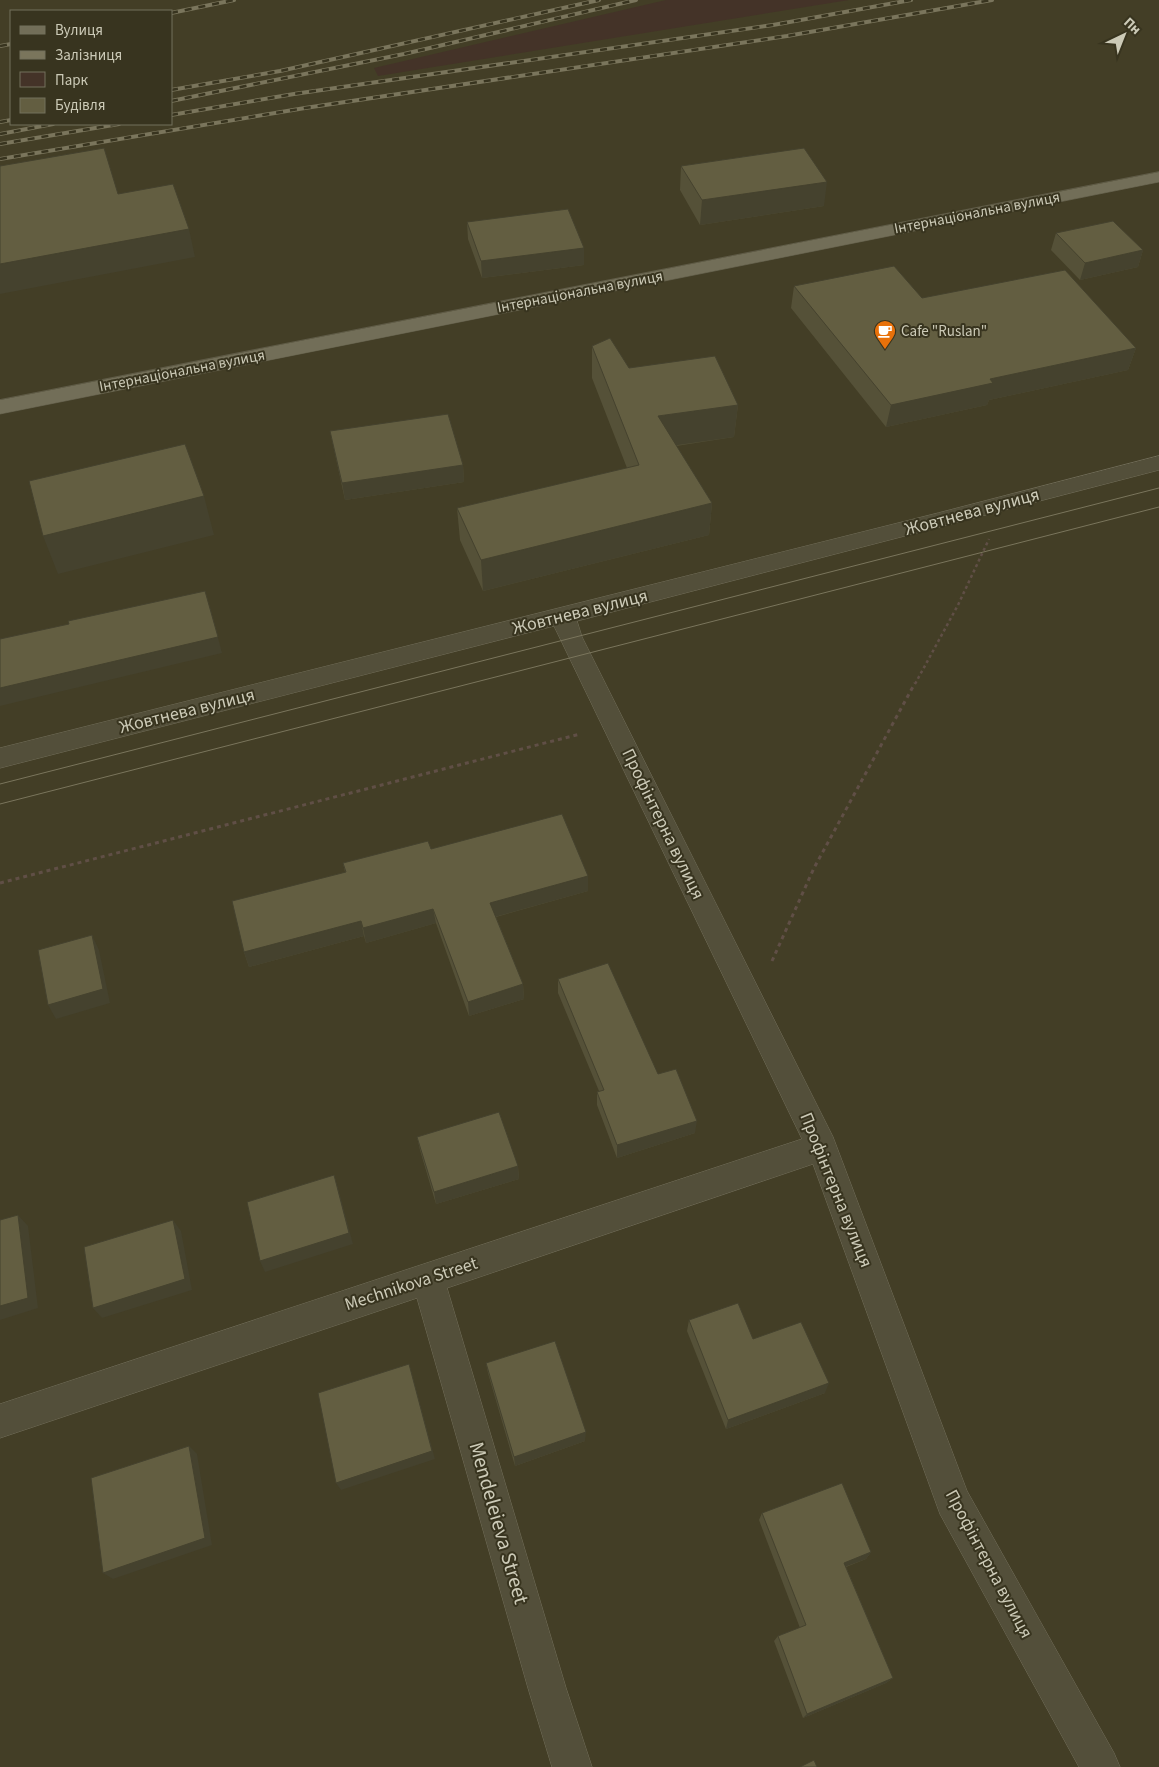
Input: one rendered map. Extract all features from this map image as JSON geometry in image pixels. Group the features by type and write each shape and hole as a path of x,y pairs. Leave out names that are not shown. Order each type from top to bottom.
{"main road":[{"name":"Інтернаціональна вулиця","path":"0,407 1159,177"}],"street":[{"name":"Жовтнева вулиця","path":"0,758 1159,463"},
{"name":"Профінтерна вулиця","path":"563,616 570,637 822,1147 953,1501 1100,1767"},
{"name":"Mechnikova Street","path":"0,1421 822,1147"},
{"name":"Mendeleieva Street","path":"428,1278 547,1688 572,1767"}],"path":[{"path":"752,1005 814,868 958,605 1006,503"},
{"path":"0,883 615,725"}],"green space":[{"path":"666,0 849,0 378,76 374,68"}],"building":[{"path":"104,148 118,194 173,184 189,229 0,264 0,166"},
{"path":"804,148 827,182 702,200 681,166"},
{"path":"568,209 584,248 481,261 467,222"},
{"path":"1113,221 1143,250 1085,263 1056,233"},
{"path":"894,266 922,298 1065,270 1136,348 990,379 993,383 891,405 794,286"},
{"path":"610,338 629,368 715,356 738,405 658,416 712,503 481,560 457,508 639,465 592,346"},
{"path":"448,414 463,465 342,483 330,431"},
{"path":"185,444 204,496 43,536 29,481"},
{"path":"205,591 218,637 0,688 0,639 69,624 68,621"},
{"path":"562,814 588,876 490,903 523,984 468,1002 433,909 363,928 361,921 244,952 232,901 346,872 343,863 428,841 431,849"},
{"path":"92,935 103,989 48,1005 38,950"},
{"path":"608,963 658,1074 676,1069 697,1121 617,1145 597,1092 604,1090 558,979"},
{"path":"499,1112 518,1166 434,1192 417,1137"},
{"path":"334,1175 349,1233 260,1261 247,1202"},
{"path":"18,1215 28,1298 0,1306 0,1220"},
{"path":"173,1220 185,1279 93,1308 84,1247"},
{"path":"738,1303 753,1339 801,1322 829,1383 728,1420 689,1320"},
{"path":"555,1341 586,1432 514,1457 486,1363"},
{"path":"409,1364 432,1451 336,1483 318,1393"},
{"path":"189,1446 205,1538 103,1573 91,1478"},
{"path":"842,1483 871,1552 844,1563 893,1678 807,1714 778,1636 806,1625 762,1513"},
{"path":"814,1760 817,1767 800,1767"}],"tram line":[{"path":"0,784 1159,488"},
{"path":"0,804 1159,507"}],"railway":[{"path":"172,13 234,0"},
{"path":"172,90 280,71 599,0"},
{"path":"172,101 404,54 636,0"},
{"path":"172,115 294,94 773,25 911,0"},
{"path":"0,159 305,108 787,36 992,0"},
{"path":"0,46 10,44"},
{"path":"0,122 10,120"},
{"path":"0,134 48,125"},
{"path":"0,144 113,125"}],"place":[{"name":"Cafe \"Ruslan\"","path":"885,350"}]}
